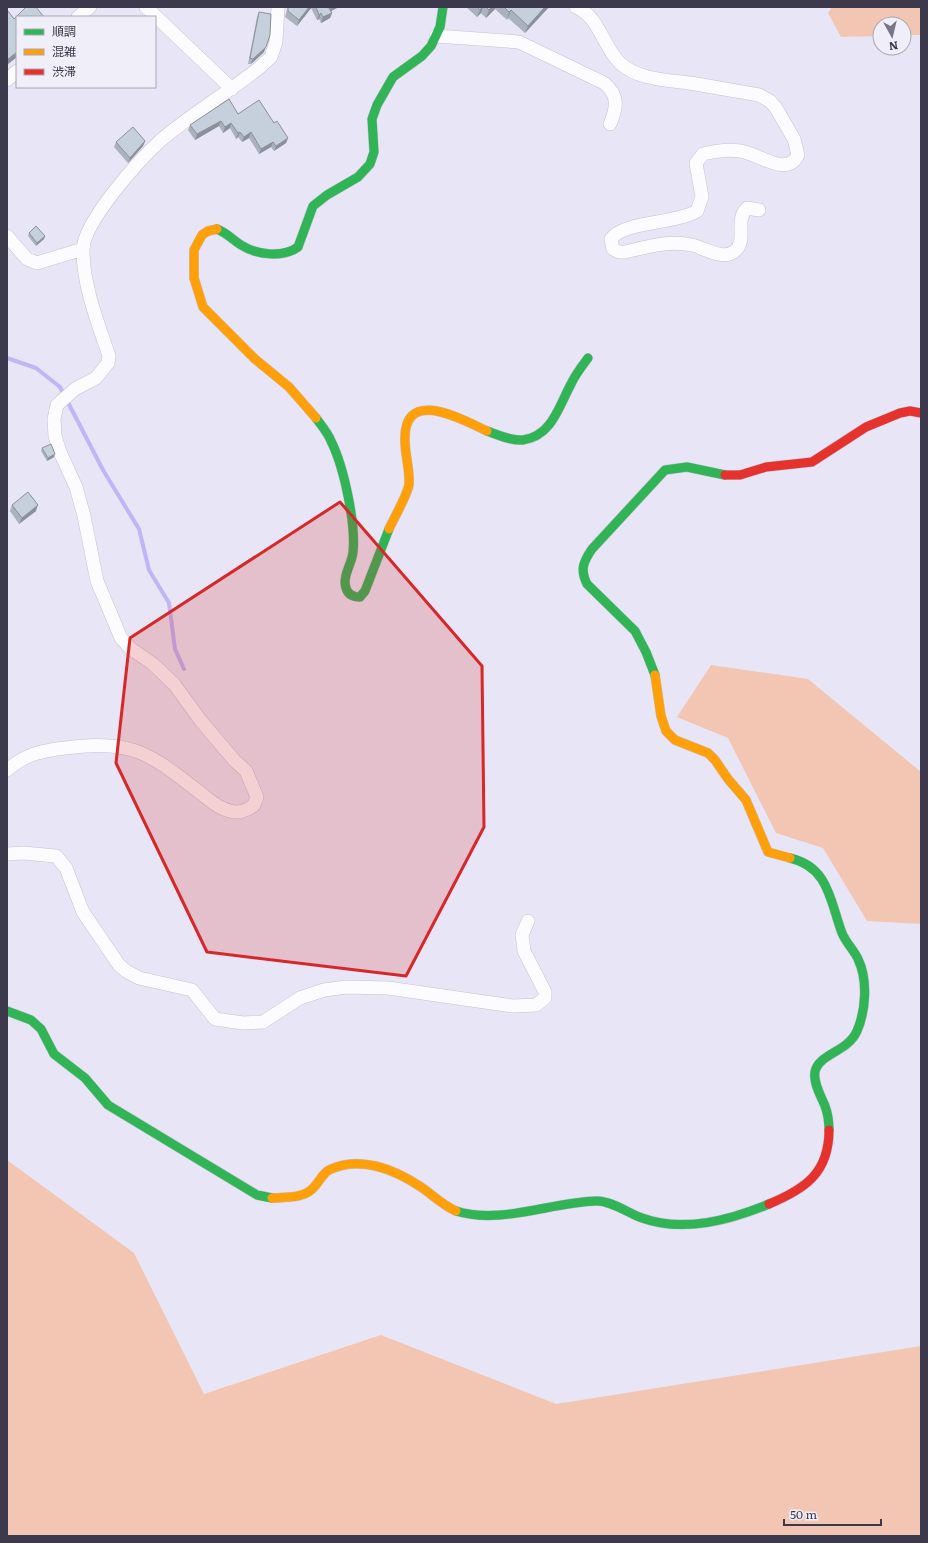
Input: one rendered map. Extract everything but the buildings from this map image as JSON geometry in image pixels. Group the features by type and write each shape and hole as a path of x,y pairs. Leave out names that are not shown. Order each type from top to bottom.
{"street":[{"path":"79,16 90,7"},
{"path":"146,7 155,16"},
{"path":"443,7 440,27 430,47 425,54 407,65 390,81 383,95 372,119 374,142 370,164 346,186 325,196 312,207 308,215 301,243 297,249 291,252 264,253 239,244 226,232 217,229 202,235 195,245 192,257 202,306 237,339 249,354 294,392 315,416 331,439 339,460 352,530 353,554 345,582 346,590 350,595 360,597 364,593 378,554 408,485 405,437 409,418 415,413 424,410 433,410 447,413 508,439 527,440 536,437 550,424 578,372 588,358"},
{"path":"576,7 589,14 612,54 621,64 632,71 662,79 759,95 770,101 794,139 798,155 795,162 788,165 778,164 741,151 723,150 703,154 696,163 702,197 697,211 681,218 619,232 611,240 613,249 619,252 624,252 661,244 687,244 727,255 736,250 740,243 740,219 742,213 747,208 759,210"},
{"path":"7,770 22,758 34,753 79,746 106,746 129,749 151,759 200,792 214,805 236,812 248,809 254,805 257,797 246,771 234,760 201,721 174,684 153,664 130,648 121,638 97,581 84,516 76,488 60,452 55,436 54,419 57,406 65,396 96,378 108,363 109,356 94,311 85,273 83,249 87,233 110,196 160,141 232,89 271,57 276,42 280,9"},
{"path":"156,17 232,89"},
{"path":"436,36 520,42 604,83 612,89 615,98 616,106 610,124"},
{"path":"7,80 16,72"},
{"path":"7,236 27,259 37,263 83,249"},
{"path":"7,1011 31,1020 41,1029 54,1054 85,1078 108,1105 214,1168 244,1189 257,1195 272,1198 301,1196 311,1191 327,1171 349,1163 361,1163 399,1174 422,1187 445,1206 472,1215 491,1216 598,1201 610,1203 639,1217 656,1222 693,1224 714,1222 732,1218 795,1193 806,1186 824,1163 828,1148 828,1114 817,1083 815,1071 819,1062 845,1048 854,1039 861,1019 863,1002 862,968 858,958 846,941 817,870 803,861 776,856 768,852 745,797 730,783 718,764 706,752 673,739 666,732 662,722 654,675 643,644 634,630 595,593 584,579 582,568 592,549 665,470 687,467 725,474 740,475 766,467 812,462 833,450 848,438 866,427 900,413 910,411 921,413"},
{"path":"7,854 23,853 56,856 66,868 83,912 119,965 126,971 139,978 192,990 215,1019 243,1023 263,1022 300,998 324,990 346,987 388,988 514,1006 536,1005 545,998 544,992 524,951 522,935 528,921"}],"highlighted area":[{"path":"340,502 482,666 484,827 406,976 207,952 116,763 130,638"}],"shaded area":[{"path":"832,7 921,7 921,35 912,35 912,16 872,16 872,36 841,37 828,13"},
{"path":"711,665 808,679 921,772 921,924 867,921 823,848 776,833 728,738 677,717"},
{"path":"7,1160 134,1253 204,1394 381,1335 556,1404 921,1346 921,1536 7,1536"}],"waterway":[{"path":"7,358 36,368 60,387 103,470 139,529 149,570 169,603 175,649 184,669"}],"traffic: fast":[{"path":"217,229 241,245 262,253 285,253 298,247 313,206 327,195 358,177 370,164 374,152 372,119 377,105 393,77 422,56 431,46 440,27 443,7"},
{"path":"487,431 514,440 523,440 541,433 553,419 574,377 588,358"},
{"path":"316,418 328,435 336,452 351,511 353,526 353,552 345,579 347,590 351,595 360,597 365,591 389,529"},
{"path":"655,675 646,652 635,631 587,584 583,570 586,558 592,549 665,470 687,467 725,475"},
{"path":"790,858 803,862 813,869 820,877 831,898 842,933 858,959 863,976 865,995 864,1005 857,1031 847,1044 822,1061 817,1066 815,1072 816,1085 827,1112 829,1130"},
{"path":"7,1011 31,1020 41,1029 54,1054 85,1078 108,1105 257,1195 272,1198"},
{"path":"456,1211 473,1215 508,1214 579,1202 597,1201 608,1203 642,1218 658,1222 690,1224 707,1223 739,1215 769,1204"}],"traffic: slow":[{"path":"217,229 208,231 202,235 194,250 194,278 203,307 255,359 289,387 316,418"},
{"path":"389,529 404,500 409,484 405,441 407,424 413,415 423,411 436,411 449,414 487,431"},
{"path":"655,675 661,716 666,731 675,740 708,753 715,760 728,779 746,800 768,852 790,858"},
{"path":"272,1198 301,1195 311,1190 329,1170 340,1166 364,1164 388,1170 411,1180 442,1203 456,1211"}],"traffic: jam":[{"path":"725,475 740,475 766,467 812,462 866,427 900,413 910,411 921,413"},
{"path":"769,1204 794,1192 812,1178 820,1168 825,1158 829,1130"}]}
